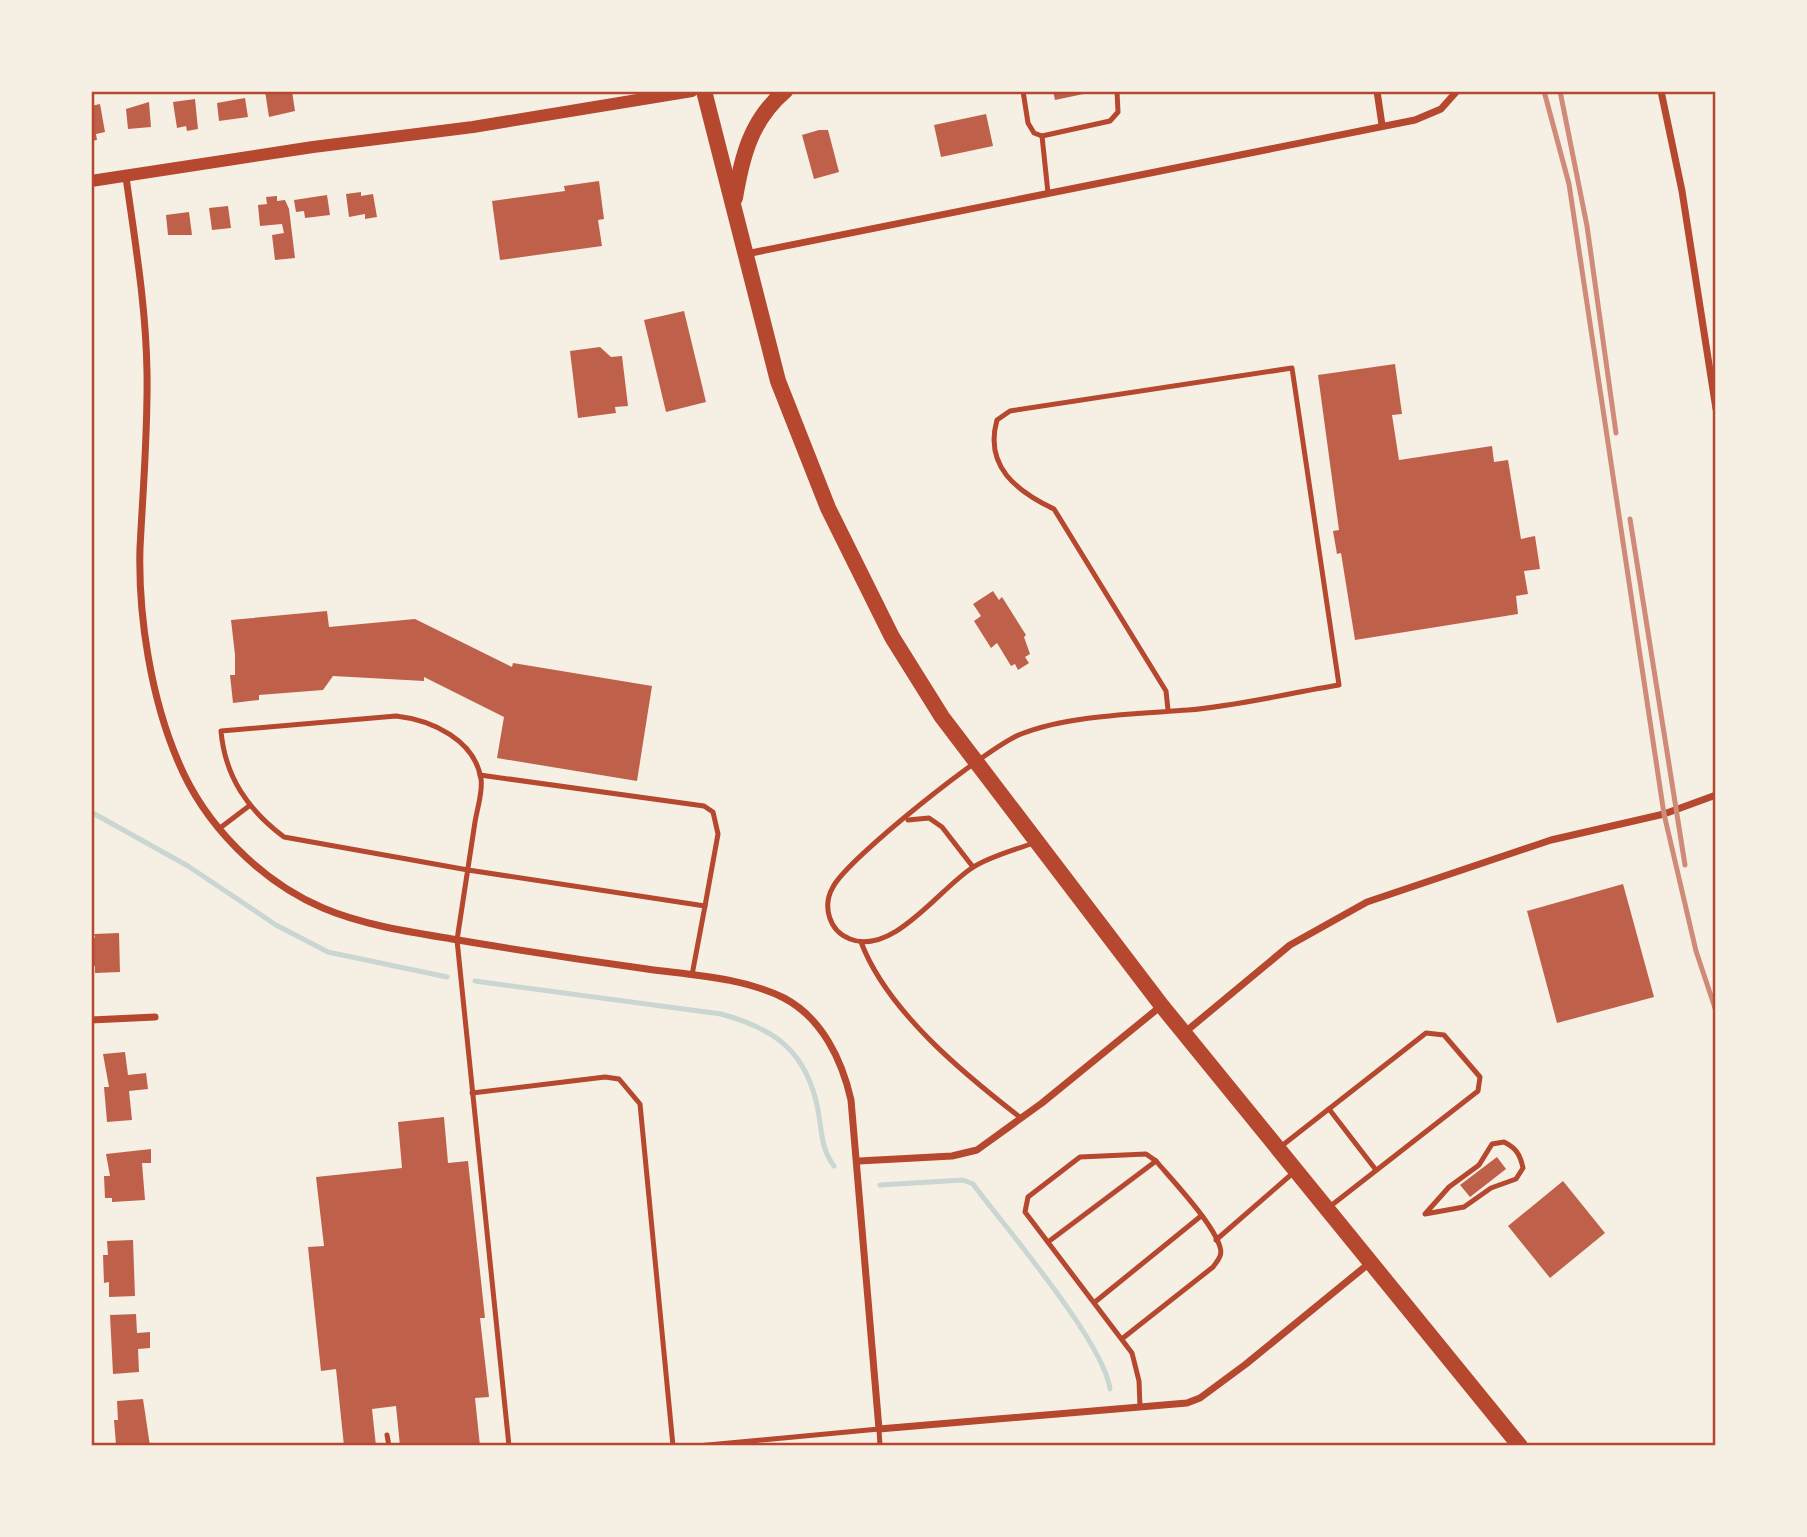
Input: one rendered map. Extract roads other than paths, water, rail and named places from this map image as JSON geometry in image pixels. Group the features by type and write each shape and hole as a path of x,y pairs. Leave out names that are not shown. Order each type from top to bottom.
{"main road":[{"path":"704,91 778,381 828,508 892,637 942,717 1162,1006 1520,1446"},
{"path":"734,208 748,139 766,108 785,91"}],"street":[{"path":"91,181 622,98 692,91"},
{"path":"1377,91 1382,125"},
{"path":"746,255 1415,120 1441,109 1457,91"},
{"path":"1661,91 1682,191 1716,410"},
{"path":"125,177 145,314 147,421 140,551 149,651 159,701 178,761 202,807 240,851 285,887 323,908 367,921 457,940 724,980 785,999 810,1019 833,1046 845,1074 859,1161 878,1429 1187,1403 1200,1398 1294,1327 1372,1261"},
{"path":"1184,1033 1290,945 1367,902 1551,840 1664,814 1716,796"},
{"path":"859,1161 952,1156 977,1150 1162,1006"},
{"path":"91,1020 155,1017"}],"lane":[{"path":"1023,91 1028,123 1034,133 1042,136 1110,121 1118,112 1117,91"},
{"path":"1042,136 1048,193"},
{"path":"1037,842 973,867 891,936 874,942 861,943 847,938 834,928 827,913 828,895 850,866 975,760 1021,734 1071,723 1213,706 1339,685 1292,368 1010,411 996,420 991,440 1005,476 1030,498 1054,509 1166,691 1168,710"},
{"path":"509,1446 457,940 468,870 482,780 471,752 459,740 412,718 396,716 221,731 223,752 249,806 284,837 468,870 705,906"},
{"path":"480,775 704,806 713,812 718,834 692,975"},
{"path":"220,828 249,806"},
{"path":"903,821 929,818 942,827 973,867"},
{"path":"861,943 870,967 939,1051 1021,1118"},
{"path":"1279,1148 1432,1031 1444,1035 1479,1077 1478,1091 1328,1208"},
{"path":"472,1093 605,1077 619,1079 640,1104 673,1446"},
{"path":"1328,1109 1376,1170"},
{"path":"1504,1142 1514,1147 1523,1168 1516,1180 1491,1188 1464,1207 1425,1214 1449,1188 1479,1165 1492,1144 1504,1142"},
{"path":"1123,1338 1213,1267 1220,1256 1216,1240 1201,1216 1156,1161 1146,1154 1080,1157 1073,1160 1024,1203 1025,1212 1132,1353 1139,1381 1140,1408"},
{"path":"1048,1242 1156,1161"},
{"path":"1216,1240 1297,1170"},
{"path":"1095,1302 1201,1216"},
{"path":"697,1446 878,1429 880,1446"},
{"path":"387,1435 389,1446"}],"waterway":[{"path":"91,812 188,866 276,925 328,952 447,977"},
{"path":"475,981 721,1014 758,1027 786,1046 806,1073 818,1110 824,1146 834,1166"},
{"path":"880,1185 963,1180 973,1184 1029,1255 1091,1343 1104,1368 1110,1389"}],"railway":[{"path":"1544,91 1569,184 1664,814 1696,951 1716,1011"},
{"path":"1560,91 1587,226 1616,433"},
{"path":"1630,519 1685,865"}]}
